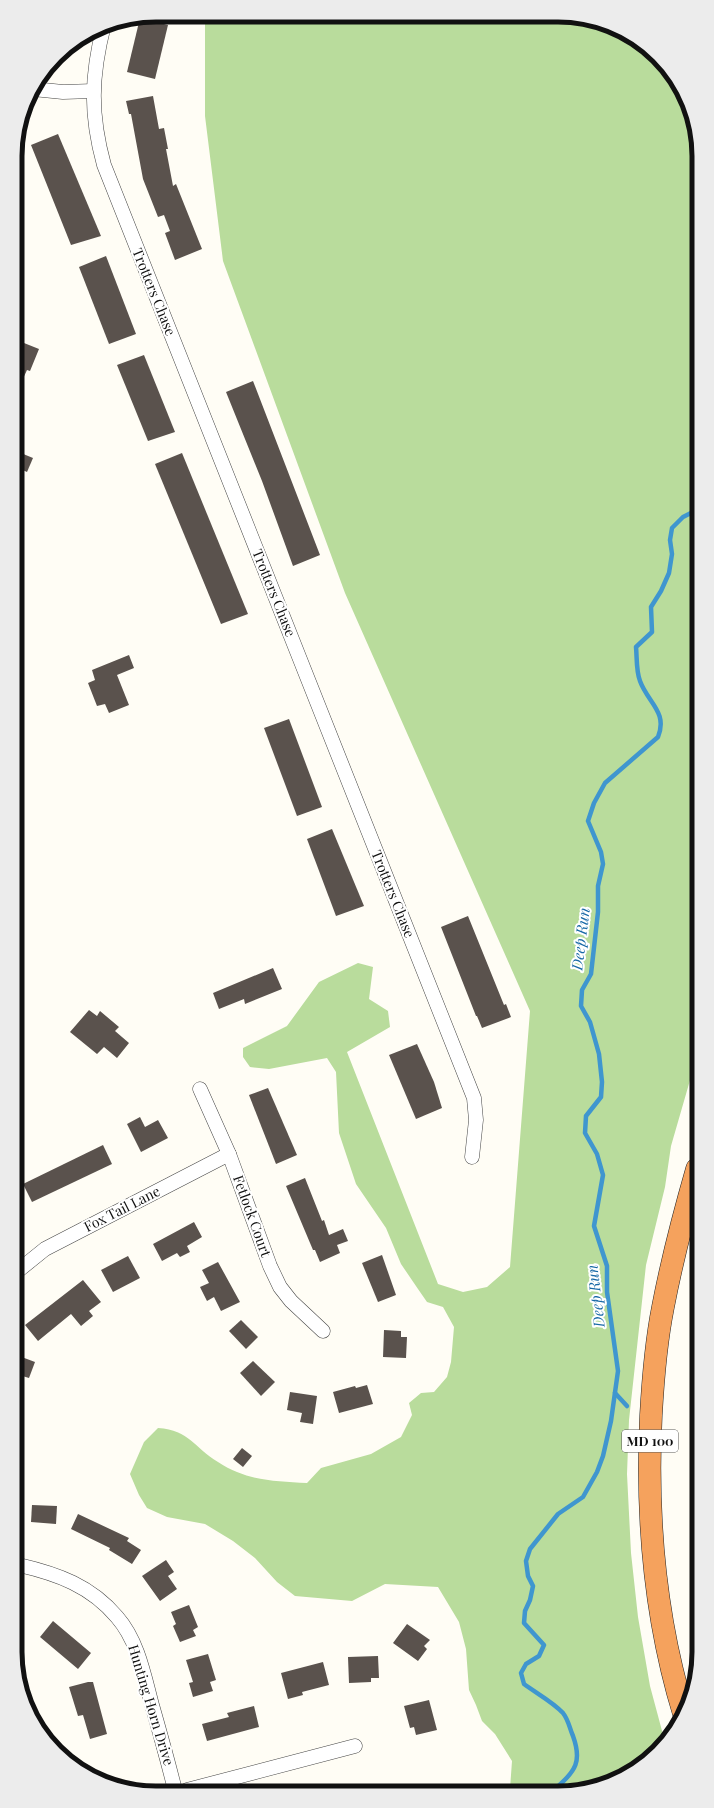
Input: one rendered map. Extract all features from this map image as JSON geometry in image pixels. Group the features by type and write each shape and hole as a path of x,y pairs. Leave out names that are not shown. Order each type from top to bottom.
{"highway":[{"name":"MD 100","path":"681,1705 661,1623 653,1560 648,1492 653,1373 662,1308 676,1242 692,1186"}],"street":[{"name":"Trotters Chase","path":"102,33 94,68 93,91 95,125 104,165 474,1098 476,1120 472,1157"},
{"path":"40,90 63,92 93,91"},
{"name":"Fetlock Court","path":"200,1089 229,1154 270,1266 280,1287 291,1301 322,1332"},
{"name":"Fox Tail Lane","path":"22,1267 45,1249 229,1154"},
{"name":"Hunting Horn Drive","path":"22,1566 49,1572 75,1583 96,1598 118,1618 131,1640 141,1664 175,1786"},
{"path":"202,1786 355,1746"}],"green space":[{"path":"205,22 567,22 601,29 625,40 640,50 653,61 674,89 682,105 687,121 691,139 692,156 692,1073 671,1146 665,1187 646,1265 629,1420 627,1474 631,1553 638,1617 650,1686 663,1735 653,1747 632,1763 617,1772 593,1781 575,1785 510,1786 512,1761 495,1734 482,1721 469,1690 466,1649 459,1622 438,1587 385,1584 352,1601 295,1596 277,1582 255,1558 233,1541 205,1524 167,1517 147,1508 139,1495 130,1474 144,1442 158,1428 178,1432 191,1440 210,1457 240,1473 261,1479 307,1483 321,1468 371,1454 401,1437 412,1415 409,1403 421,1393 434,1392 447,1377 451,1362 454,1327 443,1307 427,1302 418,1289 401,1264 386,1228 356,1184 339,1133 336,1072 327,1058 269,1069 250,1067 243,1057 243,1048 287,1026 319,982 358,963 373,967 369,999 388,1011 390,1027 347,1052 438,1284 463,1292 487,1287 510,1267 530,1011 345,593 223,261 205,116"}],"building":[{"path":"156,22 168,25 155,79 127,72 139,23"},
{"path":"153,96 159,129 164,128 168,149 166,149 173,186 176,184 202,249 175,260 165,233 170,231 164,215 158,217 143,179 131,114 129,114 126,101"},
{"path":"58,134 101,236 71,245 31,145"},
{"path":"106,256 136,334 109,344 79,267"},
{"path":"22,342 39,349 30,371 27,370 22,381"},
{"path":"144,355 175,432 148,441 117,365"},
{"path":"253,381 320,555 293,566 262,481 226,392"},
{"path":"22,453 33,458 27,472 22,470"},
{"path":"182,453 248,614 221,624 155,464"},
{"path":"129,655 134,668 117,675 129,705 109,713 105,704 97,706 88,683 95,680 92,670"},
{"path":"289,719 322,807 297,816 264,728"},
{"path":"332,829 364,906 336,916 307,839"},
{"path":"468,916 504,1005 506,1004 511,1017 482,1028 441,927"},
{"path":"273,968 282,989 245,1004 244,999 219,1009 213,993"},
{"path":"89,1010 97,1016 100,1011 119,1027 115,1031 129,1043 117,1058 104,1047 97,1054 70,1032"},
{"path":"417,1044 434,1082 442,1108 416,1119 389,1055"},
{"path":"268,1088 297,1155 276,1164 249,1095"},
{"path":"140,1117 145,1127 158,1120 168,1138 141,1152 127,1124"},
{"path":"103,1145 112,1164 32,1202 23,1184"},
{"path":"305,1178 322,1221 324,1220 329,1235 343,1229 348,1241 337,1245 340,1253 320,1262 315,1250 313,1250 286,1186"},
{"path":"194,1222 202,1237 187,1246 190,1252 180,1257 177,1253 162,1261 153,1244"},
{"path":"382,1255 396,1295 378,1302 362,1263"},
{"path":"128,1256 140,1278 113,1292 101,1270"},
{"path":"218,1262 240,1302 221,1311 214,1297 207,1301 200,1287 209,1283 202,1270"},
{"path":"83,1280 101,1302 89,1311 93,1316 81,1326 71,1314 38,1341 25,1325"},
{"path":"241,1320 258,1337 246,1349 229,1331"},
{"path":"384,1330 401,1331 401,1337 407,1337 406,1358 383,1357"},
{"path":"22,1357 35,1362 29,1378 22,1376"},
{"path":"253,1361 275,1382 261,1396 240,1373"},
{"path":"367,1385 373,1404 339,1413 333,1392 355,1386 356,1388"},
{"path":"290,1392 317,1396 313,1424 300,1422 302,1413 287,1410"},
{"path":"242,1448 252,1456 243,1467 233,1459"},
{"path":"32,1505 57,1506 56,1524 31,1522"},
{"path":"78,1514 129,1538 127,1541 141,1550 132,1564 109,1550 110,1548 71,1529"},
{"path":"166,1560 174,1572 168,1576 177,1589 160,1601 142,1576"},
{"path":"189,1605 198,1627 193,1630 196,1636 180,1642 173,1626 176,1624 171,1612"},
{"path":"53,1621 91,1653 78,1669 40,1637"},
{"path":"407,1624 430,1640 424,1646 427,1649 418,1661 393,1643"},
{"path":"208,1654 216,1680 210,1682 213,1691 193,1697 189,1683 193,1682 186,1660"},
{"path":"378,1656 379,1678 371,1678 371,1682 349,1683 348,1657"},
{"path":"323,1662 329,1685 302,1692 303,1695 288,1699 281,1673"},
{"path":"93,1682 107,1734 90,1739 83,1715 78,1716 69,1687"},
{"path":"429,1700 437,1730 416,1735 414,1727 410,1728 404,1706"},
{"path":"254,1706 259,1727 207,1741 202,1724 229,1717 227,1713"}],"waterway":[{"name":"Deep Run","path":"558,1786 573,1771 577,1759 576,1745 568,1721 563,1713 549,1701 524,1684 521,1673 526,1664 539,1656 544,1645 524,1623 525,1611 530,1600 533,1586 528,1576 526,1561 530,1549 558,1514 583,1497 597,1472 603,1456 611,1421 618,1371 607,1292 607,1266 594,1226 603,1175 597,1154 585,1133 586,1116 601,1097 602,1082 599,1054 590,1022 581,1006 582,990 591,974 598,912 598,886 603,864 601,852 588,821 594,803 605,783 658,737 661,721 656,708 643,689 640,681 637,668 636,647 652,632 651,607 661,591 669,573 672,554 670,540 672,528 683,517 692,512"},
{"path":"615,1393 627,1406"}]}
